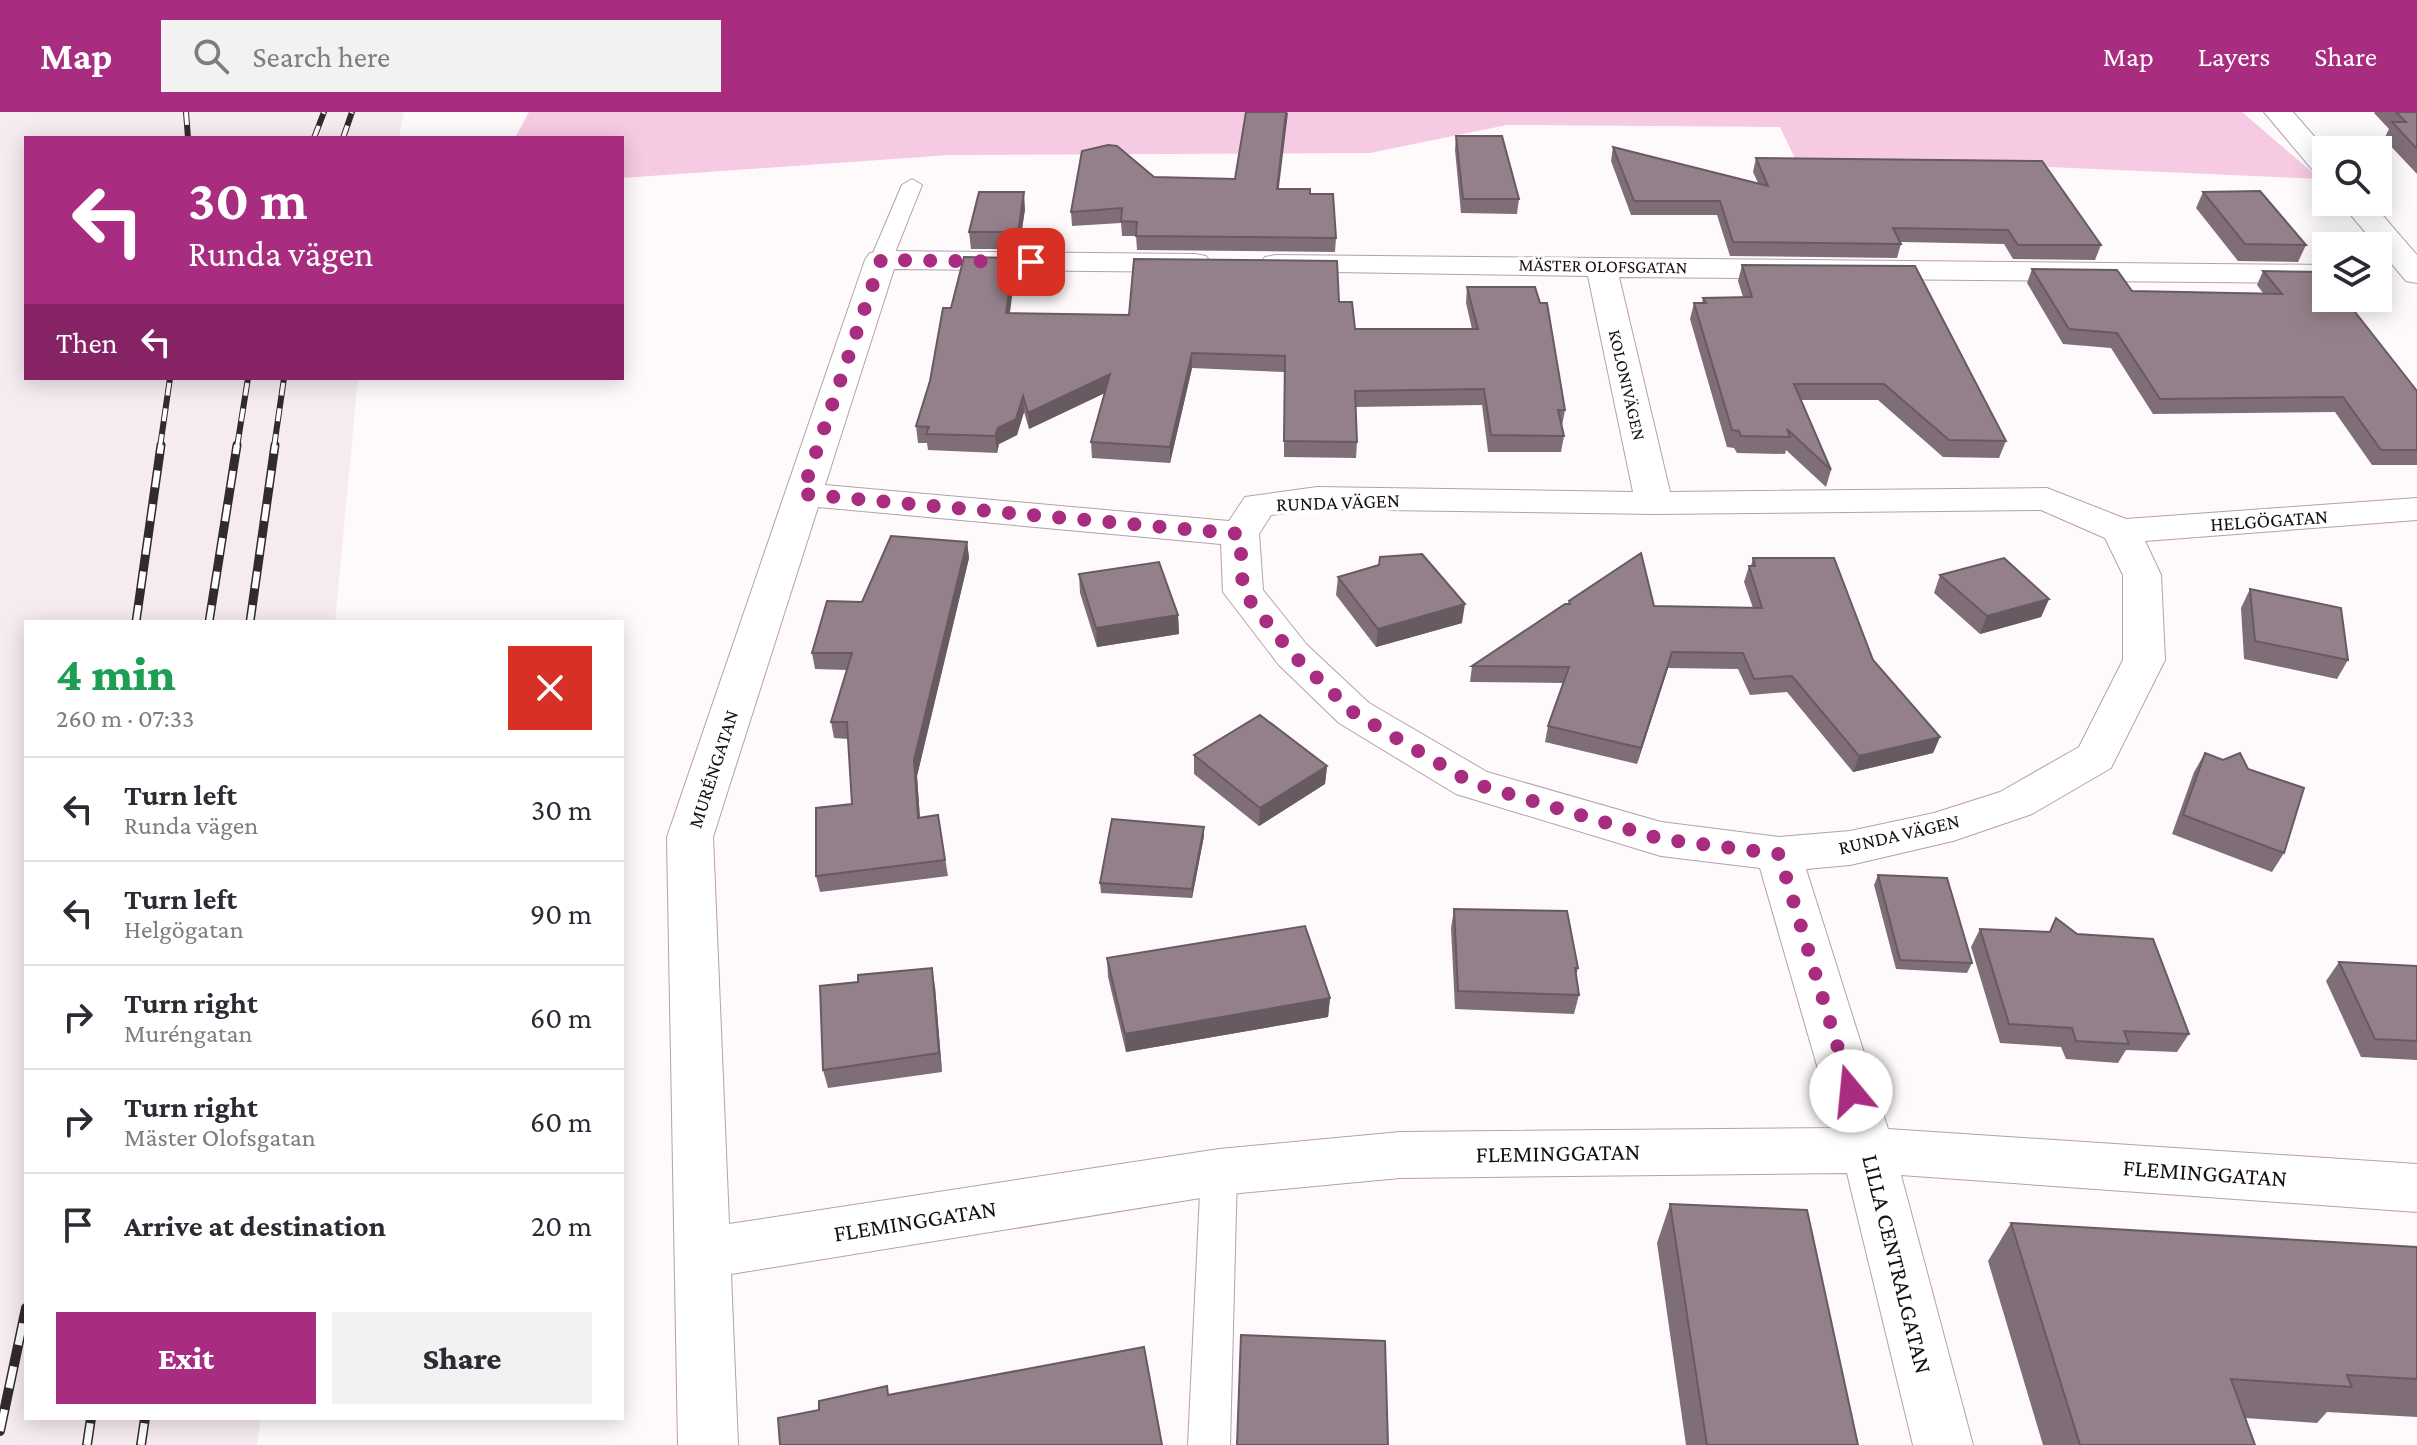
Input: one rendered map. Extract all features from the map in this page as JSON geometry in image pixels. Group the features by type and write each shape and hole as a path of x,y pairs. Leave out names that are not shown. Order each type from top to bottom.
{"street":[{"path":"2278,112 2312,152"},
{"path":"2367,216 2417,275"},
{"path":"881,260 1221,263"},
{"name":"MURÉNGATAN","path":"708,1445 705,1253 690,837 881,260"},
{"name":"MÄSTER OLOFSGATAN","path":"1253,264 2312,274"},
{"name":"KOLONIVÄGEN","path":"1601,266 1654,503"},
{"path":"2392,275 2417,275"},
{"path":"802,494 1240,534"},
{"name":"RUNDA VÄGEN","path":"1317,498 1654,503 2047,499 2121,531 2142,575 2144,660 2096,757 2016,803 1937,829 1850,848 1779,854 1661,839 1472,783 1354,713 1293,655 1243,592 1240,534 1258,505 1317,498"},
{"name":"HELGÖGATAN","path":"2121,531 2417,509"},
{"name":"LILLA CENTRALGATAN","path":"1779,854 1868,1150 1943,1445"},
{"name":"FLEMINGGATAN","path":"705,1253 1219,1172 1400,1155 1868,1150 2417,1188"}],"lane":[{"path":"881,260 912,185"},
{"path":"1209,1445 1219,1172"}],"shaded area":[{"path":"0,112 404,112 399,136 24,136 24,380 358,380 335,620 24,620 24,1420 261,1420 257,1445 0,1445"},
{"path":"529,112 2242,112 2312,172 2312,179 2002,165 1799,167 1780,127 1507,125 1370,153 950,155 624,178 624,136 516,136"}],"building":[{"path":"1246,112 1286,112 1277,189 1310,189 1310,194 1333,194 1336,238 1136,236 1137,222 1121,221 1122,208 1071,212 1082,151 1108,145 1117,146 1154,177 1235,179"},
{"path":"2396,112 2417,112 2417,149 2392,122 2406,122"},
{"path":"1456,136 1502,136 1519,199 1463,199"},
{"path":"1613,147 1768,186 1756,158 2042,161 2101,245 2018,245 2008,230 1893,228 1901,244 1733,242 1720,201 1634,201"},
{"path":"2260,191 2306,245 2245,244 2203,192"},
{"path":"979,192 1024,192 1018,232 969,232"},
{"path":"964,257 1014,258 1006,313 1129,315 1134,259 1337,261 1339,302 1352,302 1355,329 1478,329 1467,287 1535,287 1540,303 1547,303 1565,410 1558,410 1564,436 1491,435 1484,389 1355,391 1357,442 1284,441 1285,356 1192,353 1170,447 1091,442 1110,374 1028,413 1023,396 1016,419 998,428 995,436 926,434 929,427 916,426 930,381 943,308 951,308"},
{"path":"1742,265 1915,266 2006,441 1949,440 1884,384 1794,384 1831,470 1787,429 1790,437 1741,436 1739,431 1732,430 1694,303 1706,303 1703,298 1752,297"},
{"path":"2032,269 2117,270 2132,291 2282,294 2263,271 2312,272 2312,312 2355,312 2417,391 2417,450 2381,450 2343,397 2160,399 2117,333 2069,329"},
{"path":"891,536 967,542 914,760 918,818 938,815 945,860 816,876 816,808 852,804 847,722 831,722 852,653 812,653 827,601 862,602"},
{"path":"1641,553 1654,606 1762,608 1749,566 1755,566 1753,558 1834,558 1873,660 1940,737 1859,756 1792,676 1754,679 1743,653 1672,652 1641,748 1548,726 1569,667 1472,666 1565,604 1570,604 1569,601"},
{"path":"1422,554 1465,604 1378,629 1338,577 1379,565 1380,557"},
{"path":"2004,558 2049,599 1987,616 1940,575"},
{"path":"1159,562 1178,615 1096,628 1079,574"},
{"path":"2250,589 2341,608 2348,660 2255,641"},
{"path":"1260,715 1327,766 1260,808 1194,755"},
{"path":"2205,753 2223,760 2240,753 2248,769 2304,788 2284,853 2183,815"},
{"path":"1112,819 1204,827 1192,889 1100,883"},
{"path":"1878,875 1947,878 1972,963 1900,960"},
{"path":"1454,909 1567,911 1578,968 1575,968 1579,995 1458,991"},
{"path":"2056,918 2077,934 2153,939 2189,1034 2124,1031 2129,1044 2076,1041 2072,1028 2009,1024 1980,929 2050,932"},
{"path":"1305,926 1330,998 1125,1034 1107,958"},
{"path":"2339,962 2417,966 2417,1041 2375,1039"},
{"path":"932,968 939,1053 823,1070 820,986 858,982 858,975"},
{"path":"1670,1204 1807,1210 1858,1445 1707,1445"},
{"path":"2011,1223 2417,1247 2417,1379 2347,1375 2352,1387 2231,1379 2255,1445 2080,1445"},
{"path":"1241,1335 1385,1341 1388,1445 1237,1445"},
{"path":"1144,1347 1162,1445 780,1445 778,1418 819,1410 819,1401 887,1386 888,1395"}],"railway":[{"path":"186,112 188,136"},
{"path":"315,136 324,112"},
{"path":"344,136 352,112"},
{"path":"160,447 170,380"},
{"path":"237,447 248,380"},
{"path":"274,447 284,380"},
{"path":"136,620 161,445"},
{"path":"209,620 237,445"},
{"path":"250,620 275,445"},
{"path":"0,1431 24,1317"},
{"path":"87,1445 91,1420"},
{"path":"141,1445 145,1420"}],"route":[{"path":"1031,262 881,260 802,494 1240,534 1243,592 1293,655 1354,713 1472,783 1661,839 1779,854 1851,1091"}]}
